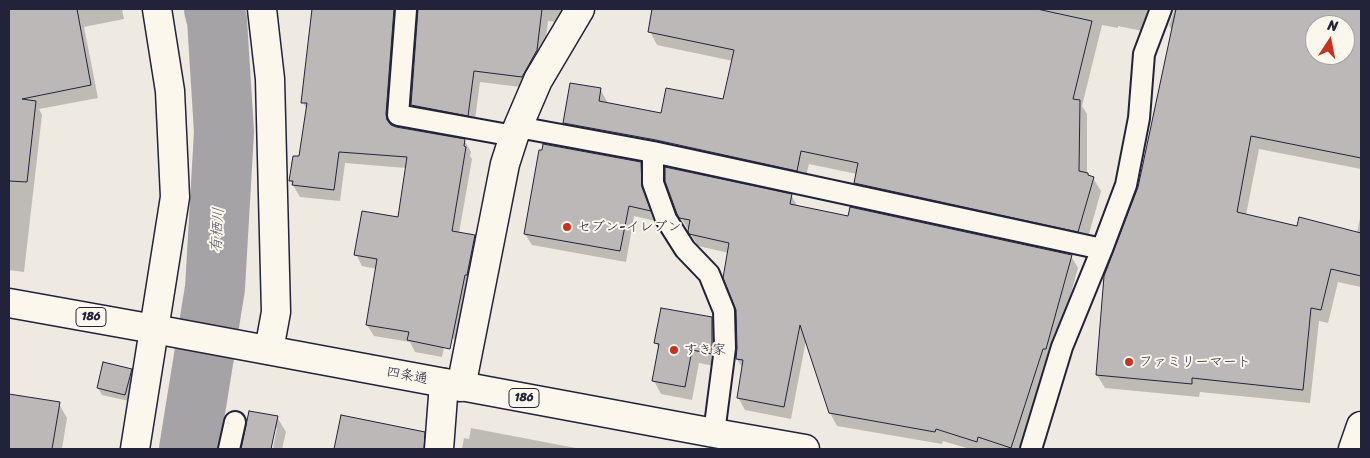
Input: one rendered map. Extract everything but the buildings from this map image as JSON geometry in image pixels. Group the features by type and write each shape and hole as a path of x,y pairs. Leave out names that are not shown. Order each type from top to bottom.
{"street":[{"path":"136,449 163,330 175,197 170,91 156,9"},
{"path":"257,348 276,312 270,79 262,9"},
{"path":"439,449 452,385 505,164 538,80 580,9"},
{"name":"四条通","path":"9,303 163,330 714,434 750,445 805,449"},
{"path":"1353,449 1361,426"}],"lane":[{"path":"1031,449 1062,347 1126,185 1139,118 1144,54 1161,9"},
{"path":"406,10 398,115 653,152 1102,249"},
{"path":"653,152 653,183 666,219 685,249 709,274 724,311 725,348 714,434"},
{"path":"230,449 235,422"}],"waterway":[{"name":"有栖川","path":"189,449 215,288 224,132 217,20 214,9"}],"place":[{"name":"セブン-イレブン","path":"567,227"},
{"name":"すき家","path":"674,350"},
{"name":"ファミリーマート","path":"1129,362"}]}
